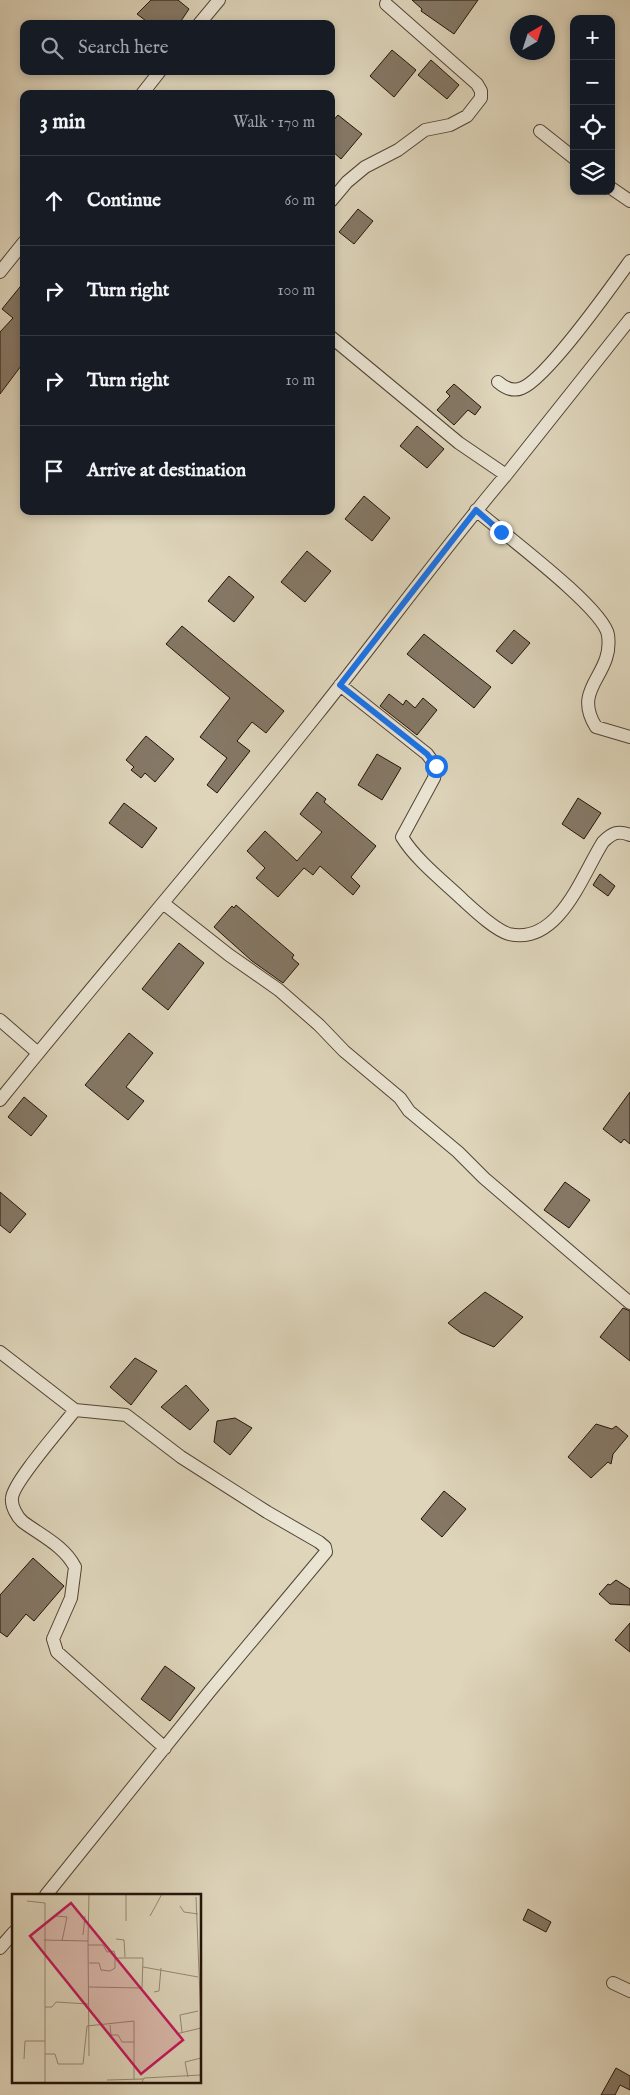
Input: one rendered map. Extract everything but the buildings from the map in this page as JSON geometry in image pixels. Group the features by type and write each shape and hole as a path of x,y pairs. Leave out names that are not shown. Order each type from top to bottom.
{"street":[{"path":"202,20 219,0"},
{"path":"335,196 347,182 365,167 398,150 425,130 459,121 474,108 480,98 481,91 477,84 386,4"},
{"path":"145,90 157,75"},
{"path":"540,131 570,155"},
{"path":"615,191 630,201"},
{"path":"0,272 20,247"},
{"path":"498,382 508,389 515,390 530,383 560,352 630,260"},
{"path":"0,1100 105,969 163,903 340,685 476,510 630,319"},
{"path":"335,340 459,443 506,475"},
{"path":"476,510 570,588 598,616 608,634 608,648 605,663 587,699 586,708 596,727 630,737"},
{"path":"340,685 427,754 436,766 434,778 402,837 445,883 473,909 508,934 526,934 545,926 567,907 603,842 612,833 621,831 630,835"},
{"path":"163,903 229,955 280,990 319,1025 344,1051 400,1098 409,1111 630,1303"},
{"path":"0,1020 38,1053"},
{"path":"0,1352 75,1410 126,1415 181,1457 325,1548 326,1552 288,1595 47,1894"},
{"path":"75,1410 18,1484 11,1499 14,1509 21,1520 63,1550 75,1568 71,1598 53,1638 57,1652 165,1748"},
{"path":"0,1948 12,1934"},
{"path":"613,1983 630,1991"}],"route":[{"path":"436,766 427,754 340,685 476,510 501,532"}]}
